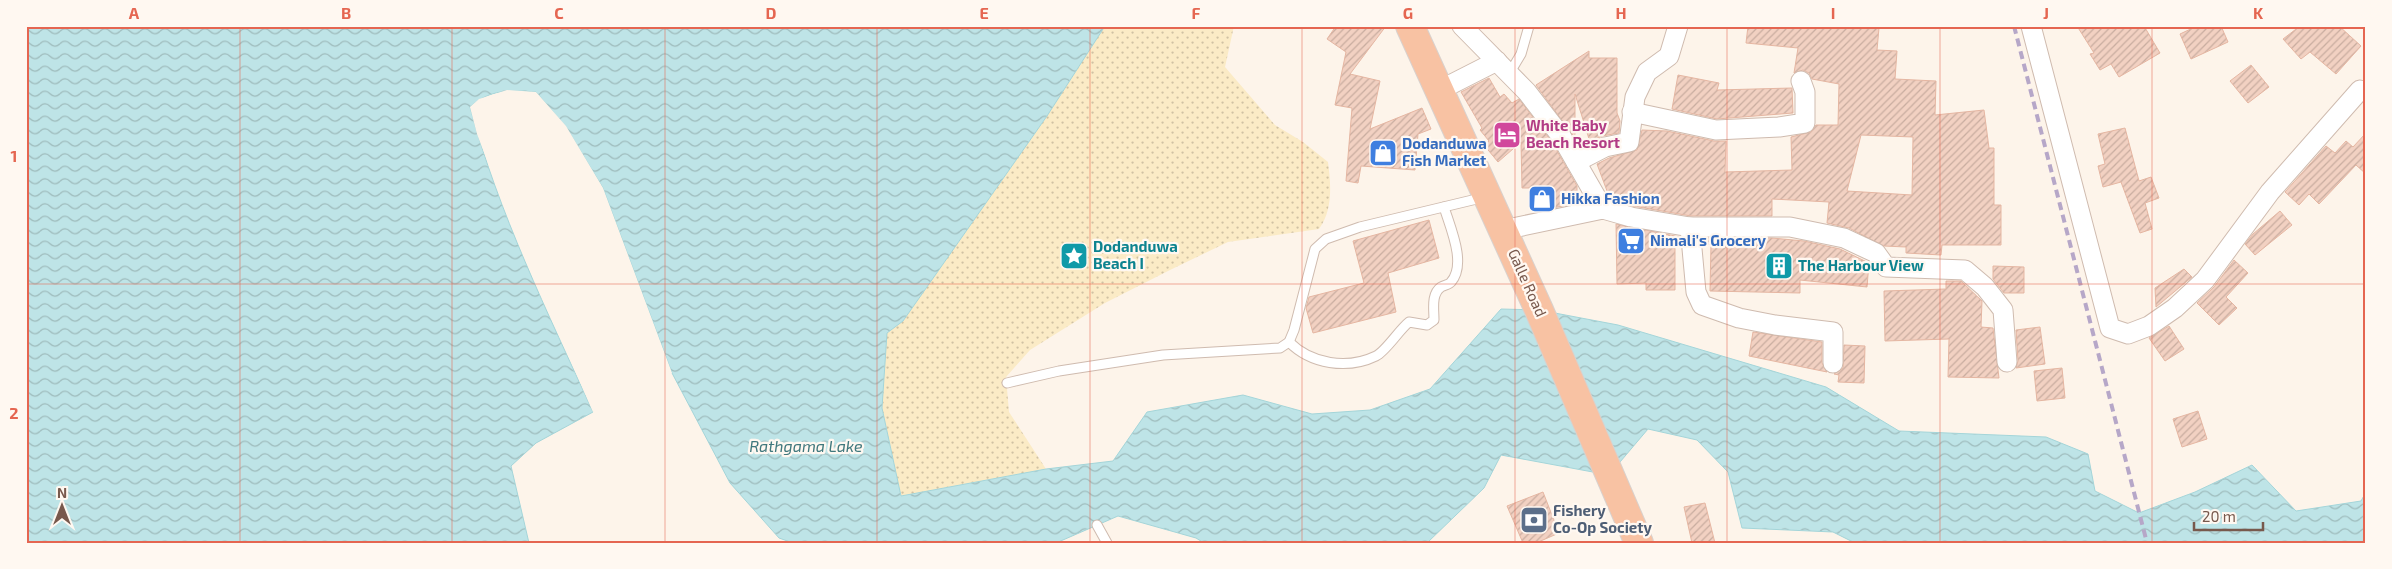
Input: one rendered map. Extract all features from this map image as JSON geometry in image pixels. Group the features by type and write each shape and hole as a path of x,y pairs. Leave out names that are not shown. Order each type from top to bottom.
{"highway":[{"name":"Galle Road","path":"1410,26 1539,310 1639,543"}],"street":[{"path":"1462,26 1527,92 1561,136 1603,209"},
{"path":"1576,162 1605,147 1629,142 1634,97 1647,72 1669,56 1678,26"},
{"path":"2031,26 2110,328 2128,334 2149,326 2175,308 2205,280 2270,192 2360,90"},
{"path":"1440,90 1503,67"},
{"path":"1632,112 1716,130 1779,127 1805,123 1805,92 1801,81"},
{"path":"1503,230 1603,209 1690,227 1790,227 1844,238 1876,253 1886,267 1965,270 1985,287 2003,310 2007,362"},
{"path":"1690,227 1696,292 1702,305 1739,318 1832,332 1833,363"}],"lane":[{"path":"1503,67 1521,54 1529,26"},
{"path":"1007,383 1059,371 1163,355 1280,348 1289,342 1315,248 1326,239 1360,227 1488,197"},
{"path":"1289,342 1301,354 1316,360 1344,364 1377,355 1409,322 1427,325 1434,320 1434,295 1440,287 1451,283 1457,270 1457,248 1444,207"},
{"path":"1097,525 1107,543"}],"sand":[{"name":"Dodanduwa Beach I","path":"1105,26 1234,26 1225,67 1275,125 1303,142 1328,162 1330,197 1324,222 1319,229 1228,242 1105,303 1030,350 1006,377 1009,412 1046,469 901,496 882,408 887,333 903,321 1047,116"}],"water":[{"name":"Rathgama Lake","path":"26,26 1105,26 1047,116 903,321 887,333 882,408 901,496 1046,469 1113,461 1147,412 1243,395 1312,414 1370,410 1430,389 1501,309 1539,310 1618,325 1826,387 1899,431 2046,437 2088,454 2095,491 2139,513 2195,492 2252,465 2296,511 2361,501 2366,492 2366,543 1855,543 1833,532 1742,528 1728,472 1697,440 1648,429 1609,475 1501,455 1484,488 1427,543 1204,543 1196,538 1118,516 1056,543 793,543 779,538 730,483 672,373 603,188 566,127 536,92 518,91 493,94 470,107 481,146 509,224 593,412 536,443 511,466 529,543 26,543"}],"pier":[{"path":"507,90 536,92 566,126 603,188 672,373 669,374 601,189 564,128 535,95 507,92 480,101 473,108 480,133 516,230 595,411 593,412 514,231 477,134 470,107 479,99"}],"building":[{"path":"1336,26 1386,26 1350,74 1380,81 1370,129 1422,108 1431,129 1418,134 1415,170 1361,166 1358,183 1346,181 1352,108 1335,105 1346,52 1327,39"},
{"path":"1748,26 1879,28 1877,50 1897,51 1895,79 1936,81 1935,115 1984,110 1989,148 1994,148 1994,205 2001,205 2001,245 1942,245 1941,255 1906,253 1906,247 1884,246 1849,228 1827,223 1829,202 1772,199 1772,216 1691,216 1633,206 1610,199 1597,164 1609,158 1637,150 1642,130 1667,131 1714,141 1726,141 1725,172 1792,170 1791,137 1811,132 1816,125 1838,125 1839,84 1812,79 1809,73 1803,70 1794,73 1798,48 1746,43","holes":["1861,135 1913,137 1912,195 1847,191"]},
{"path":"2077,26 2144,26 2160,53 2119,77 2111,64 2100,70 2090,54 2094,53"},
{"path":"2197,26 2221,26 2228,42 2191,59 2180,34"},
{"path":"2300,26 2339,26 2361,46 2336,74 2310,52 2301,59 2283,39"},
{"path":"1589,51 1589,58 1617,58 1617,113 1620,121 1619,133 1602,136 1590,142 1575,94 1575,138 1536,85"},
{"path":"2251,65 2269,87 2248,103 2230,81"},
{"path":"1678,75 1719,83 1717,90 1792,88 1793,113 1717,119 1672,109"},
{"path":"1489,78 1500,97 1504,94 1512,103 1519,99 1552,142 1577,186 1577,203 1538,211 1537,188 1522,188 1521,142 1498,162 1484,145 1489,141 1480,130 1482,128 1461,92"},
{"path":"2125,128 2139,181 2151,177 2159,198 2145,203 2152,229 2140,233 2121,182 2103,187 2098,166 2105,164 2098,134"},
{"path":"2366,133 2366,174 2356,165 2319,204 2309,194 2299,205 2285,192 2326,146 2335,153 2346,141 2353,147"},
{"path":"2280,211 2292,225 2255,255 2245,244 2253,234"},
{"path":"1429,220 1439,258 1388,273 1396,312 1313,333 1306,308 1309,297 1364,283 1353,241"},
{"path":"1616,224 1680,237 1680,243 1675,243 1675,290 1646,290 1646,283 1617,284"},
{"path":"1702,238 1772,238 1804,241 1840,249 1869,263 1867,287 1800,280 1800,293 1710,291 1711,244 1703,244"},
{"path":"2234,260 2248,273 2226,297 2237,308 2219,325 2197,303 2214,287"},
{"path":"1993,266 2024,267 2024,293 2004,293 1993,279"},
{"path":"2184,269 2192,277 2156,307 2155,288"},
{"path":"1946,281 1961,281 1982,301 1981,327 1993,328 1999,378 1948,377 1949,339 1885,341 1884,291 1946,289"},
{"path":"2169,326 2184,349 2165,361 2149,338"},
{"path":"2040,327 2045,364 2016,368 2018,361 2016,330"},
{"path":"1753,332 1822,342 1822,363 1827,372 1749,356"},
{"path":"1844,345 1865,346 1864,383 1838,382 1839,375 1834,374 1843,368"},
{"path":"2062,368 2065,398 2037,401 2034,371"},
{"path":"2198,411 2207,439 2182,447 2173,419"},
{"name":"Fishery Co-Op Society","path":"1543,492 1559,533 1536,543 1523,543 1507,506"},
{"path":"1705,503 1715,543 1692,543 1684,507"}],"railway":[{"path":"2014,26 2147,543"}],"place":[{"name":"White Baby Beach Resort","path":"1507,135"},
{"name":"Dodanduwa Fish Market","path":"1383,153"},
{"name":"Hikka Fashion","path":"1542,199"},
{"name":"Nimali's Grocery","path":"1631,241"},
{"name":"Dodanduwa Beach I","path":"1074,256"},
{"name":"The Harbour View","path":"1779,266"},
{"name":"Fishery Co-Op Society","path":"1534,520"}]}
